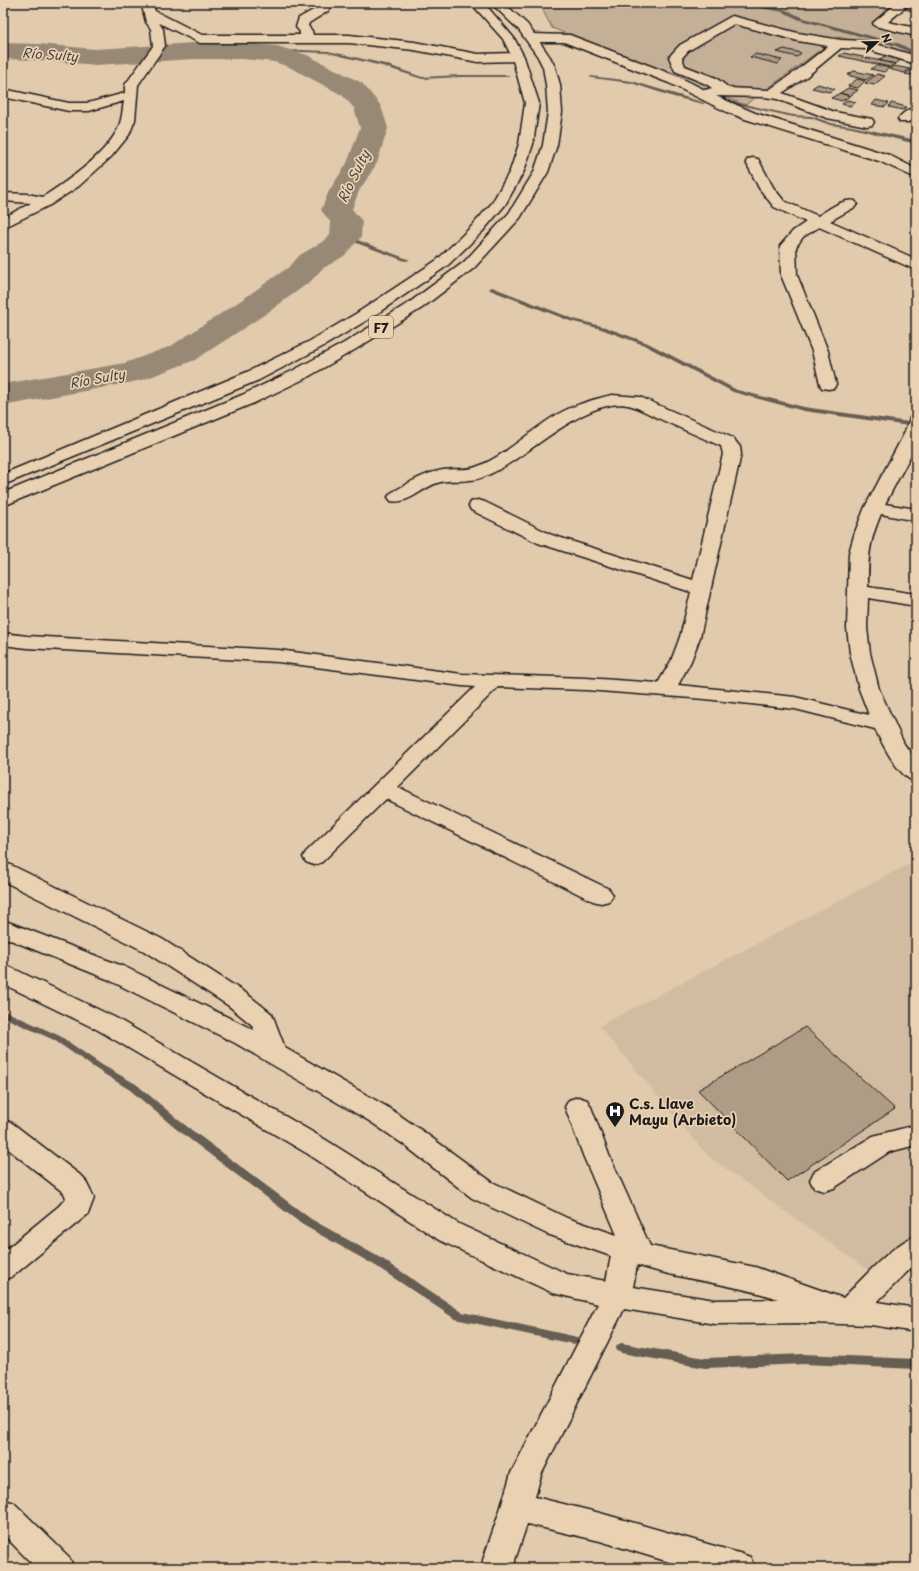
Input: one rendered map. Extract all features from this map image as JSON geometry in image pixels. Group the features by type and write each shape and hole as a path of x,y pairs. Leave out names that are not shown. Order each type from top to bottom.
{"main road":[{"name":"F7","path":"3,480 254,376 316,344 363,316 442,263 477,229 498,205 517,171 526,144 532,103 518,57 508,38 477,3"},
{"name":"F7","path":"3,500 248,399 300,374 416,306 469,265 515,215 541,172 550,145 555,112 553,85 549,66 523,27 497,3"},
{"path":"904,3 879,22 916,32"},
{"path":"307,39 306,31 302,27 303,21 324,8"},
{"path":"149,9 200,39 349,39 414,46 478,58 518,57"},
{"path":"3,224 46,202 74,183 106,154 122,135 128,120 132,85 148,64 159,46 159,37 152,22 149,9"},
{"path":"724,92 711,81 680,68 675,57 684,48 732,20 798,37 840,44 856,44 916,60"},
{"path":"531,38 566,38 674,80 750,116 829,139 884,158 916,174"},
{"path":"771,94 840,44"},
{"path":"699,93 724,92 771,94 832,115 867,122"},
{"path":"3,94 76,107 89,107 131,95"},
{"path":"905,119 916,111"},
{"path":"752,162 766,188 778,204 916,265"},
{"path":"3,197 27,198 46,202"},
{"path":"828,384 820,351 789,275 788,246 804,228 850,204"},
{"path":"397,497 437,477 456,474 470,475 483,471 497,464 564,418 594,405 612,400 634,402 680,423 720,438 731,447 732,454 690,637 681,661 664,690"},
{"path":"916,422 912,436 874,507 864,532 859,553 857,628 860,653 869,688 894,746 916,775"},
{"path":"478,506 545,539 701,589"},
{"path":"874,507 916,515"},
{"path":"858,591 916,600"},
{"path":"3,639 27,642 278,656 336,662 432,677 492,682 586,684 664,690 795,703 884,725"},
{"path":"314,857 492,682"},
{"path":"383,789 601,895"},
{"path":"3,871 153,946 238,1000 263,1020 274,1053"},
{"path":"3,928 116,973 244,1036 380,1115 412,1137 482,1190 557,1226 654,1259 755,1279 848,1312"},
{"path":"3,974 113,1027 317,1147 449,1232 562,1285 715,1312 848,1312 871,1313 916,1320"},
{"path":"499,1568 500,1560 526,1473 617,1295 633,1252 578,1107"},
{"path":"3,1130 74,1186 80,1198 78,1206 74,1210 3,1268"},
{"path":"824,1180 882,1144 916,1135"},
{"path":"848,1312 904,1256 916,1247"},
{"path":"517,1507 600,1527 739,1568"},
{"path":"3,1514 58,1568"}],"shaded area":[{"path":"539,3 898,3 872,25 916,36 916,55 838,37 745,105 552,28"},
{"path":"916,860 916,1237 869,1271 708,1156 599,1026"}],"building":[{"path":"908,6 916,7 916,10 903,9"},
{"path":"784,49 801,53 797,57 777,52"},
{"path":"844,53 895,64 890,67 839,56"},
{"path":"756,54 782,60 778,64 750,57"},
{"path":"885,56 901,60 895,64 878,60"},
{"path":"877,65 889,68 884,72 871,69"},
{"path":"894,66 910,69 904,73 889,69"},
{"path":"912,69 916,70 916,76 905,74"},
{"path":"854,71 873,75 866,80 847,75"},
{"path":"877,74 885,76 874,85 865,83"},
{"path":"857,79 865,81 858,88 848,86"},
{"path":"818,84 835,89 829,92 812,88"},
{"path":"848,88 858,90 850,96 840,93"},
{"path":"840,93 850,96 842,101 831,98"},
{"path":"847,100 856,102 850,106 842,104"},
{"path":"876,100 889,103 885,107 872,105"},
{"path":"891,103 907,107 903,110 889,107"},
{"path":"805,1027 895,1109 787,1181 698,1090"}],"waterway":[{"path":"736,3 784,11 802,19 898,45 916,54"},
{"name":"Río Sulty","path":"3,51 39,52 95,57 194,51 243,51 277,54 298,61 352,89 367,106 374,128 362,163 344,191 336,210 347,221 345,237 333,249 311,262 300,274 255,306 183,353 133,372 3,395"},
{"path":"257,53 302,51 328,52 383,65 422,78 508,76"},
{"path":"592,77 632,82 703,103"},
{"path":"737,103 793,116 812,117 830,124 852,127 916,142"},
{"path":"345,237 407,260"},
{"path":"492,289 572,320 603,328 646,344 735,391 804,409 916,425"},
{"path":"3,1013 57,1038 99,1067 133,1087 178,1125 307,1222 380,1263 459,1316 573,1340"},
{"path":"621,1348 705,1363 804,1359 916,1364"}],"place":[{"name":"C.s. Llave Mayu (Arbieto)","path":"615,1128"}]}
